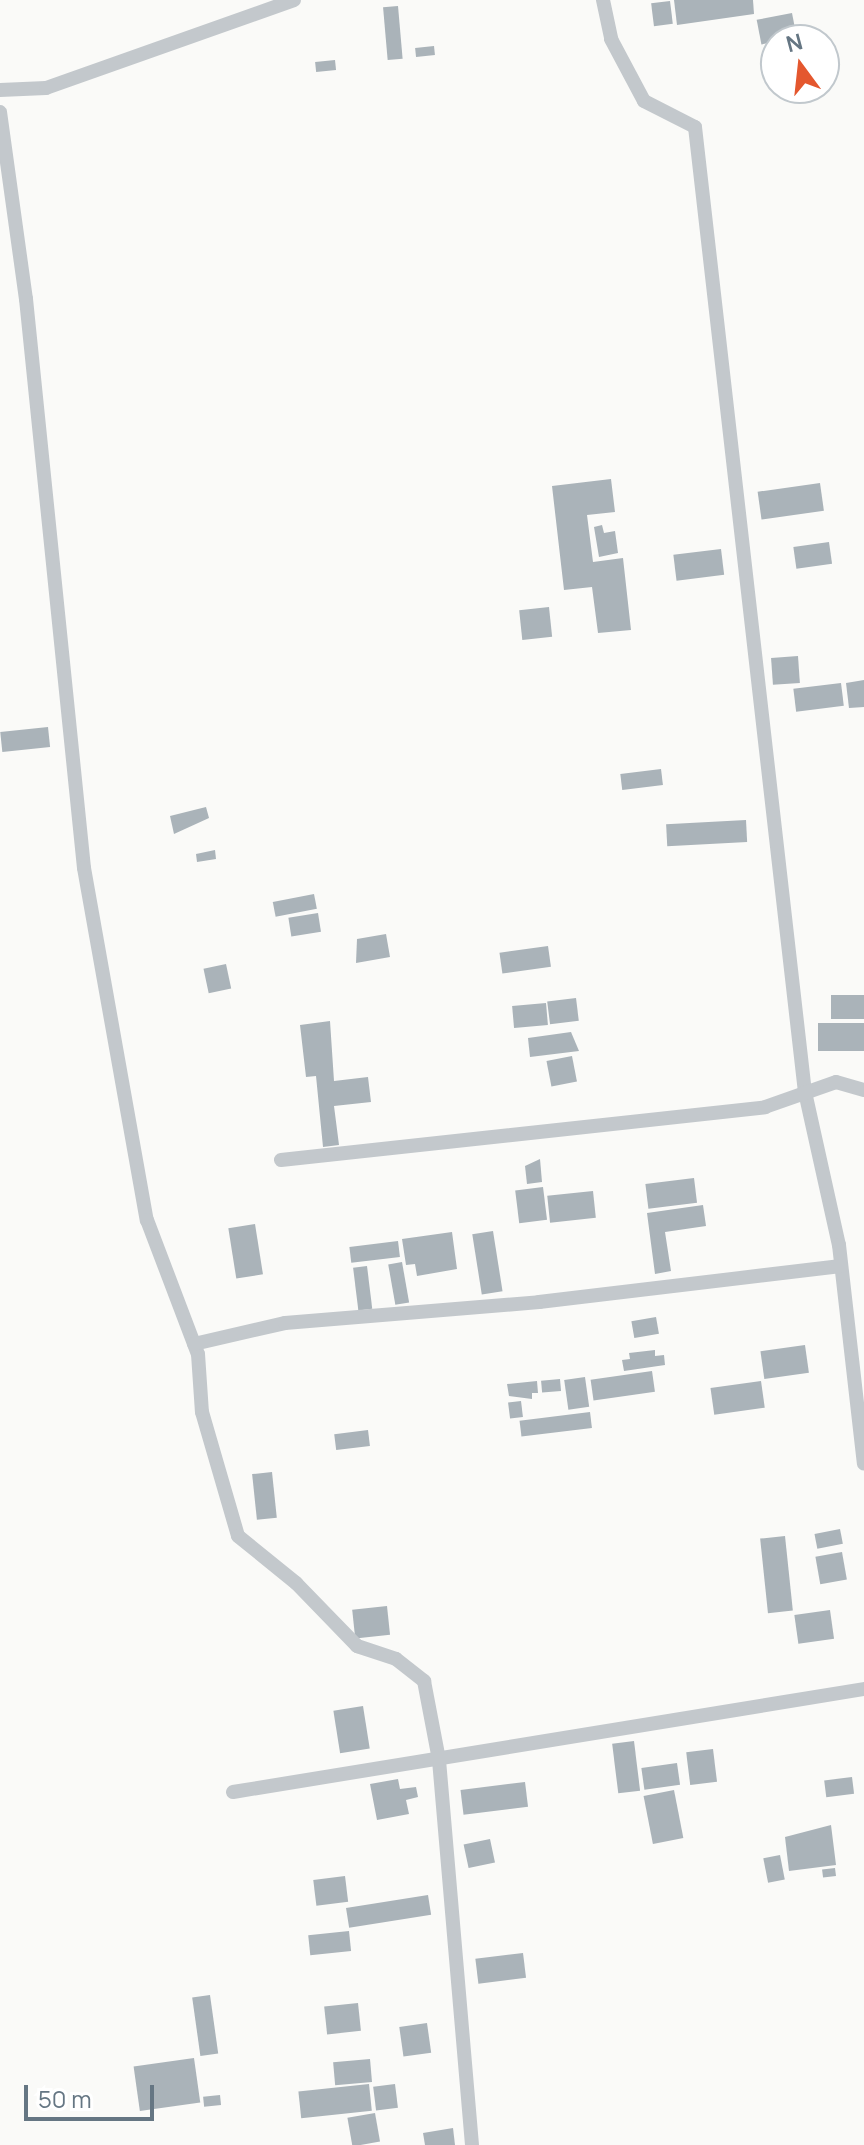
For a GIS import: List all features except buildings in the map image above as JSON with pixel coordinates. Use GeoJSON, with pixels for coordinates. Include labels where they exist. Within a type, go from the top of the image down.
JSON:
{"type":"FeatureCollection","features":[{"type":"Feature","properties":{"kind":"street"},"geometry":{"type":"LineString","coordinates":[[0,90],[46,88],[294,0]]}},
{"type":"Feature","properties":{"kind":"street"},"geometry":{"type":"LineString","coordinates":[[603,0],[611,39],[644,101],[695,127],[805,1092],[841,1266],[864,1464]]}},
{"type":"Feature","properties":{"kind":"street"},"geometry":{"type":"LineString","coordinates":[[0,112],[28,314],[84,868],[147,1220],[194,1344],[202,1412],[238,1536],[296,1583],[357,1646],[396,1659],[424,1681],[439,1760],[452,1961],[472,2145]]}},
{"type":"Feature","properties":{"kind":"street"},"geometry":{"type":"LineString","coordinates":[[281,1160],[765,1107],[836,1082],[864,1090]]}},
{"type":"Feature","properties":{"kind":"street"},"geometry":{"type":"LineString","coordinates":[[194,1344],[285,1323],[539,1302],[841,1266]]}},
{"type":"Feature","properties":{"kind":"street"},"geometry":{"type":"LineString","coordinates":[[233,1792],[864,1689]]}}]}
